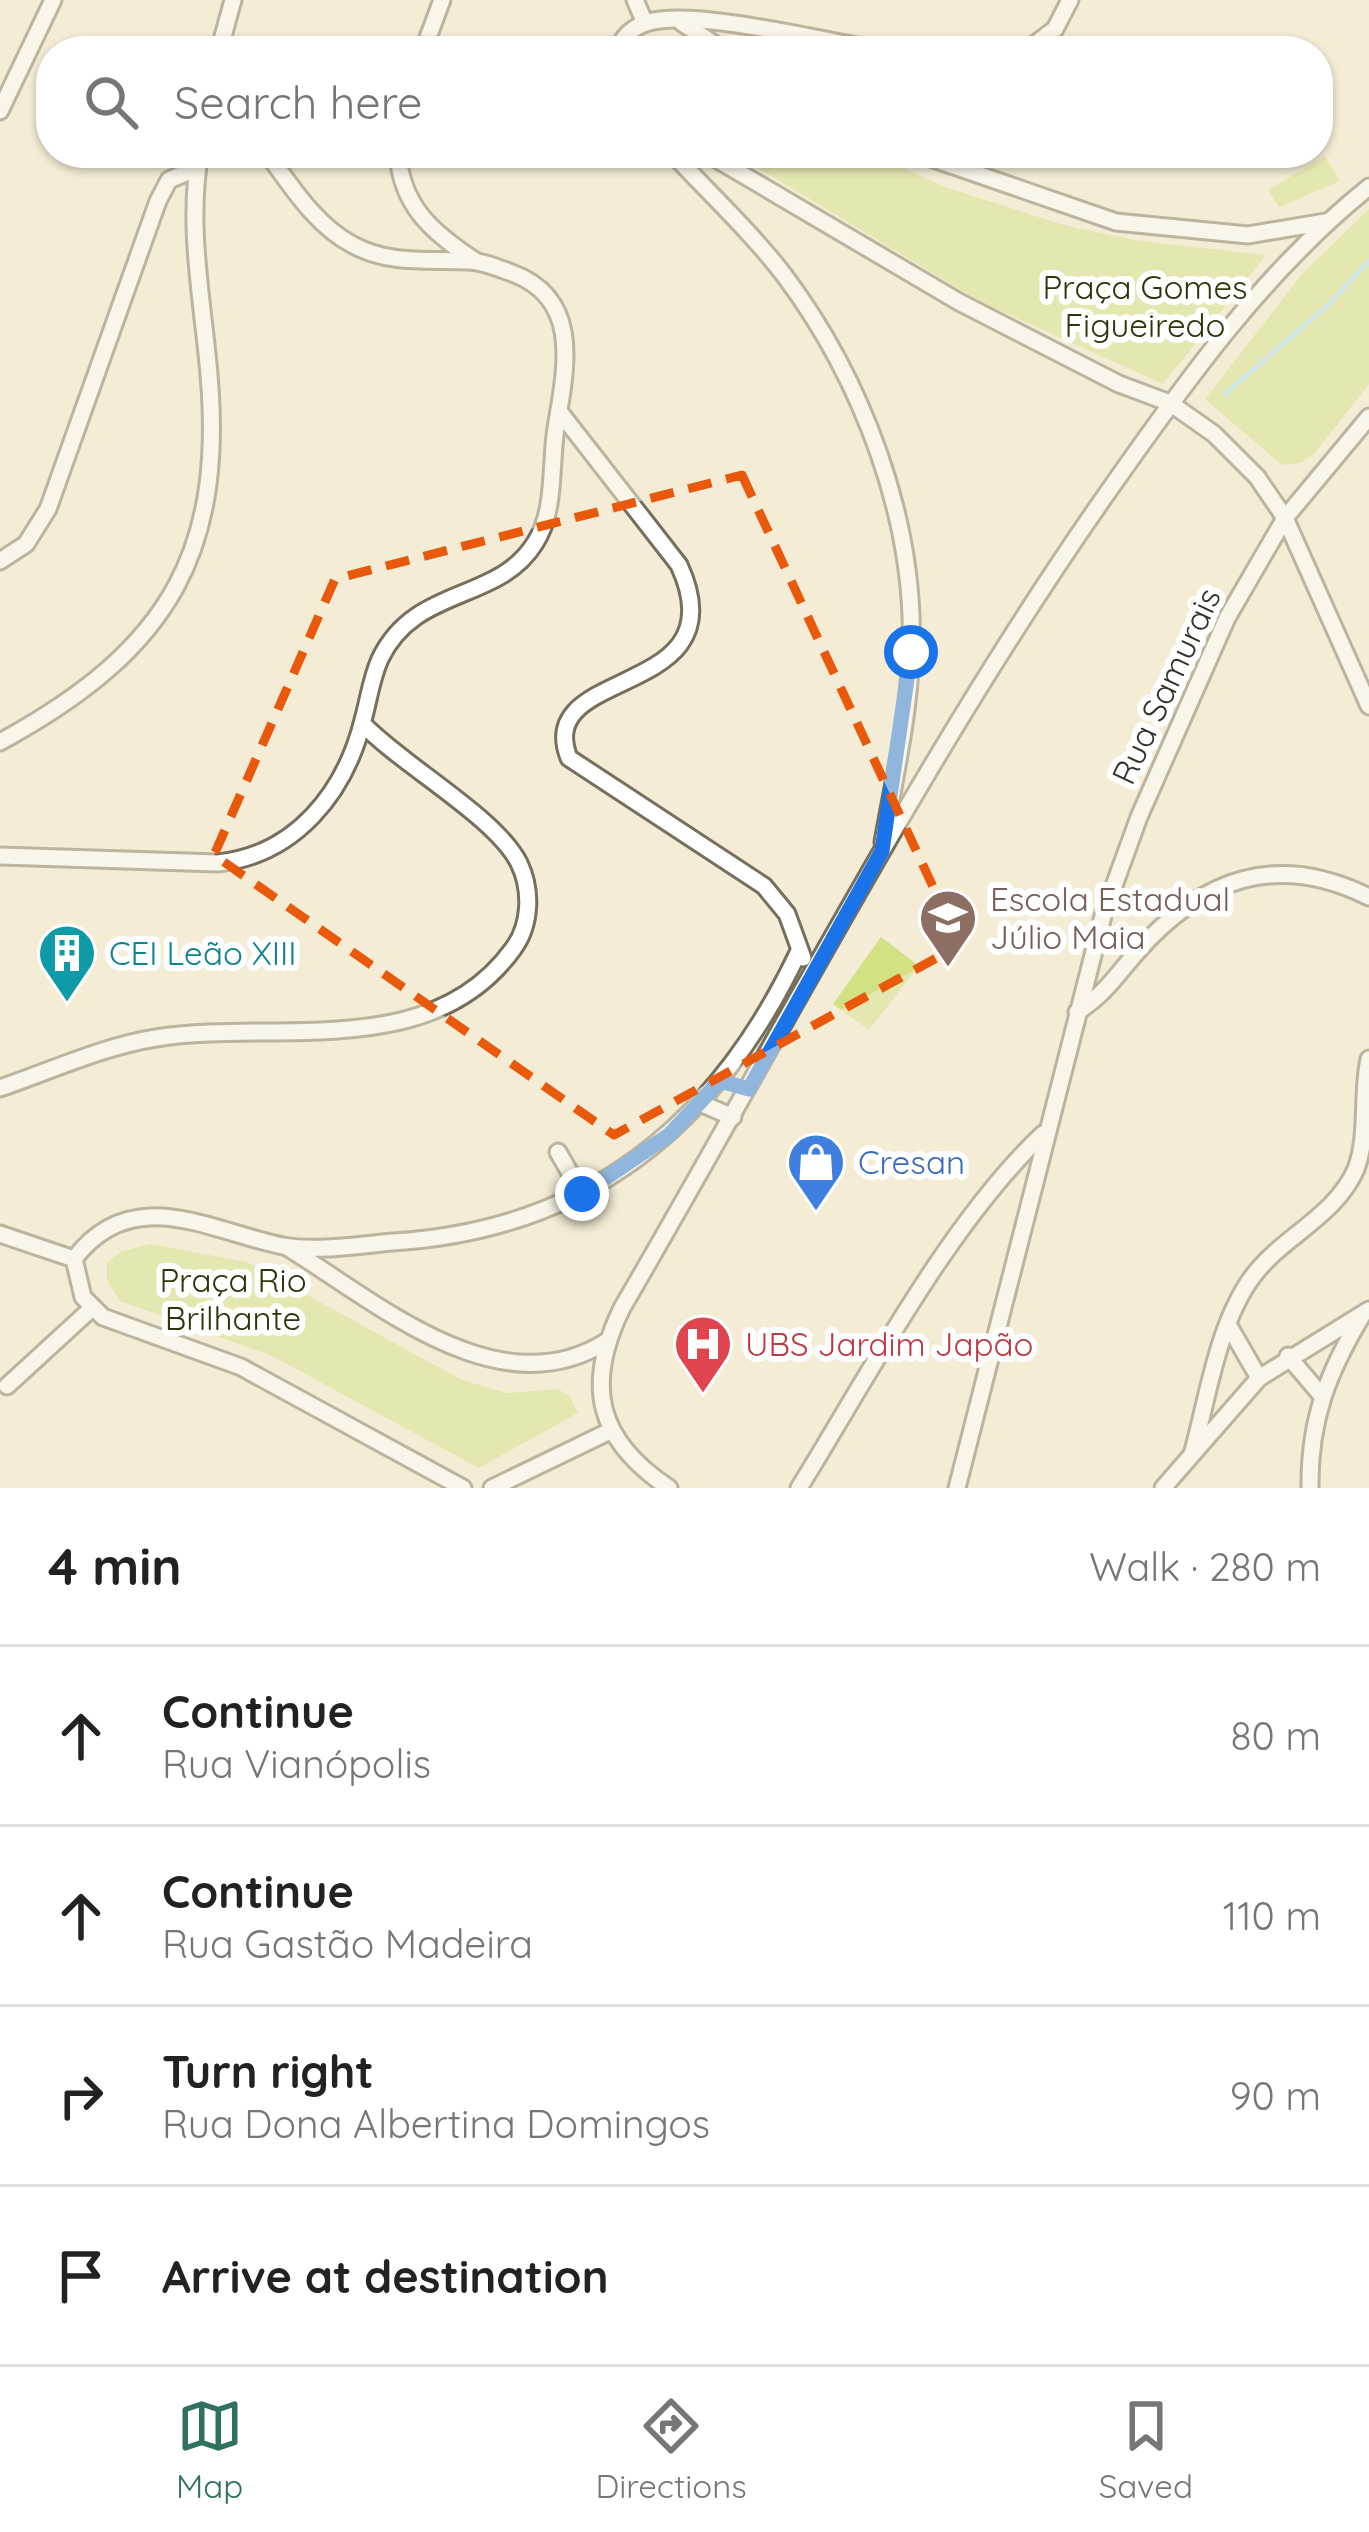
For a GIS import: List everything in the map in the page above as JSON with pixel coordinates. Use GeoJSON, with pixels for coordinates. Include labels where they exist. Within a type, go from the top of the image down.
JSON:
{"type":"FeatureCollection","features":[{"type":"Feature","properties":{"kind":"street"},"geometry":{"type":"LineString","coordinates":[[0,111],[53,0]]}},
{"type":"Feature","properties":{"kind":"street"},"geometry":{"type":"LineString","coordinates":[[223,36],[233,0]]}},
{"type":"Feature","properties":{"kind":"street"},"geometry":{"type":"LineString","coordinates":[[428,36],[442,0]]}},
{"type":"Feature","properties":{"kind":"street"},"geometry":{"type":"LineString","coordinates":[[635,0],[645,23]]}},
{"type":"Feature","properties":{"kind":"street"},"geometry":{"type":"LineString","coordinates":[[1046,36],[1055,29],[1070,0]]}},
{"type":"Feature","properties":{"kind":"street"},"geometry":{"type":"LineString","coordinates":[[676,19],[702,36]]}},
{"type":"Feature","properties":{"kind":"street"},"geometry":{"type":"LineString","coordinates":[[625,36],[645,23],[676,19],[786,36]]}},
{"type":"Feature","properties":{"kind":"street"},"geometry":{"type":"LineString","coordinates":[[0,561],[26,544],[48,509],[158,201],[169,180],[187,168]]}},
{"type":"Feature","properties":{"kind":"street"},"geometry":{"type":"LineString","coordinates":[[0,742],[58,711],[130,650],[183,581],[198,538],[208,493],[212,407],[196,242],[199,168]]}},
{"type":"Feature","properties":{"kind":"street"},"geometry":{"type":"LineString","coordinates":[[279,168],[327,229],[355,247],[419,262],[474,260]]}},
{"type":"Feature","properties":{"kind":"street"},"geometry":{"type":"LineString","coordinates":[[0,856],[88,862],[242,860],[308,824],[343,771],[363,724],[377,666],[406,621],[438,600],[518,564],[537,541],[548,510],[567,344],[561,314],[532,282],[474,260],[430,231],[404,186],[401,168]]}},
{"type":"Feature","properties":{"kind":"street"},"geometry":{"type":"LineString","coordinates":[[686,168],[782,273],[820,329],[864,412],[895,515],[911,616],[909,683],[882,851]]}},
{"type":"Feature","properties":{"kind":"street"},"geometry":{"type":"LineString","coordinates":[[731,168],[959,302],[1106,378],[1171,404],[1214,434],[1257,477],[1285,518],[1369,706]]}},
{"type":"Feature","properties":{"kind":"street"},"geometry":{"type":"LineString","coordinates":[[959,168],[1116,222],[1248,235],[1325,222]]}},
{"type":"Feature","properties":{"kind":"street"},"geometry":{"type":"LineString","coordinates":[[665,1487],[621,1449],[610,1431],[602,1389],[608,1341],[622,1307],[882,851],[1058,564],[1171,404],[1325,222],[1369,187]]}},
{"type":"Feature","properties":{"kind":"street"},"geometry":{"type":"LineString","coordinates":[[559,411],[679,565],[692,594],[691,623],[672,657],[571,713],[562,732],[569,758],[764,886],[788,914],[799,951],[814,972]]}},
{"type":"Feature","properties":{"kind":"street","name":"Rua Samurais"},"geometry":{"type":"LineString","coordinates":[[957,1488],[1103,916],[1139,817],[1227,618],[1285,518],[1369,417]]}},
{"type":"Feature","properties":{"kind":"street"},"geometry":{"type":"LineString","coordinates":[[0,1088],[151,1038],[221,1030],[331,1033],[428,1014],[474,991],[501,966],[519,942],[527,918],[528,894],[518,862],[482,822],[363,724]]}},
{"type":"Feature","properties":{"kind":"street"},"geometry":{"type":"LineString","coordinates":[[897,756],[919,791]]}},
{"type":"Feature","properties":{"kind":"street"},"geometry":{"type":"LineString","coordinates":[[1077,1012],[1103,996],[1148,940],[1233,880],[1279,871],[1317,878],[1369,897]]}},
{"type":"Feature","properties":{"kind":"street"},"geometry":{"type":"LineString","coordinates":[[285,1246],[416,1241],[474,1232],[582,1194],[628,1167],[720,1081],[760,1024],[799,951]]}},
{"type":"Feature","properties":{"kind":"street"},"geometry":{"type":"LineString","coordinates":[[1193,1451],[1229,1326],[1262,1265],[1339,1198],[1350,1182],[1366,1132],[1369,1059]]}},
{"type":"Feature","properties":{"kind":"street"},"geometry":{"type":"LineString","coordinates":[[720,1081],[749,1089]]}},
{"type":"Feature","properties":{"kind":"street"},"geometry":{"type":"LineString","coordinates":[[700,1103],[733,1117]]}},
{"type":"Feature","properties":{"kind":"street"},"geometry":{"type":"LineString","coordinates":[[799,1488],[973,1216],[1015,1160],[1046,1132]]}},
{"type":"Feature","properties":{"kind":"street"},"geometry":{"type":"LineString","coordinates":[[558,1152],[582,1194]]}},
{"type":"Feature","properties":{"kind":"street"},"geometry":{"type":"LineString","coordinates":[[463,1488],[241,1367],[117,1323],[91,1309],[78,1287],[74,1258],[95,1233],[130,1218],[192,1220],[285,1246],[456,1346],[493,1361],[516,1367],[565,1364],[608,1341]]}},
{"type":"Feature","properties":{"kind":"street"},"geometry":{"type":"LineString","coordinates":[[0,1234],[74,1258]]}},
{"type":"Feature","properties":{"kind":"street"},"geometry":{"type":"LineString","coordinates":[[7,1386],[91,1309]]}},
{"type":"Feature","properties":{"kind":"street"},"geometry":{"type":"LineString","coordinates":[[1163,1488],[1259,1378],[1367,1311]]}},
{"type":"Feature","properties":{"kind":"street"},"geometry":{"type":"LineString","coordinates":[[1310,1488],[1310,1444],[1322,1395],[1367,1311]]}},
{"type":"Feature","properties":{"kind":"street"},"geometry":{"type":"LineString","coordinates":[[1229,1326],[1259,1378]]}},
{"type":"Feature","properties":{"kind":"street"},"geometry":{"type":"LineString","coordinates":[[1288,1356],[1322,1395]]}},
{"type":"Feature","properties":{"kind":"street"},"geometry":{"type":"LineString","coordinates":[[492,1488],[610,1431]]}},
{"type":"Feature","properties":{"kind":"highlighted area"},"geometry":{"type":"Polygon","coordinates":[[[742,475],[960,945],[614,1135],[214,855],[335,579],[742,475]]]}},
{"type":"Feature","properties":{"kind":"green space","name":"Praça Gomes Figueiredo"},"geometry":{"type":"Polygon","coordinates":[[[758,168],[903,168],[948,188],[1064,225],[1140,241],[1266,255],[1163,384],[979,301],[758,168]]]}},
{"type":"Feature","properties":{"kind":"green space"},"geometry":{"type":"Polygon","coordinates":[[[1305,168],[1332,168],[1340,181],[1279,207],[1268,190],[1305,168]]]}},
{"type":"Feature","properties":{"kind":"green space"},"geometry":{"type":"Polygon","coordinates":[[[1369,209],[1369,384],[1314,454],[1300,463],[1282,465],[1205,399],[1302,274],[1369,209]]]}},
{"type":"Feature","properties":{"kind":"green space"},"geometry":{"type":"Polygon","coordinates":[[[881,937],[919,966],[869,1030],[833,1004],[881,937]]]}},
{"type":"Feature","properties":{"kind":"green space","name":"Praça Rio Brilhante"},"geometry":{"type":"Polygon","coordinates":[[[150,1244],[247,1262],[462,1380],[507,1393],[558,1389],[570,1396],[578,1413],[479,1468],[272,1356],[120,1301],[107,1280],[107,1263],[120,1252],[150,1244]]]}},
{"type":"Feature","properties":{"kind":"waterway"},"geometry":{"type":"LineString","coordinates":[[1225,394],[1327,306],[1369,261]]}},
{"type":"Feature","properties":{"kind":"place","name":"Escola Estadual Júlio Maia"},"geometry":{"type":"Point","coordinates":[948,969]}},
{"type":"Feature","properties":{"kind":"place","name":"CEI Leão XIII"},"geometry":{"type":"Point","coordinates":[67,1004]}},
{"type":"Feature","properties":{"kind":"place","name":"Cresan"},"geometry":{"type":"Point","coordinates":[816,1213]}},
{"type":"Feature","properties":{"kind":"place","name":"UBS Jardim Japão"},"geometry":{"type":"Point","coordinates":[703,1395]}},
{"type":"Feature","properties":{"kind":"route"},"geometry":{"type":"LineString","coordinates":[[582,1194],[669,1135],[720,1081],[749,1089],[882,851],[911,652]]}}]}
